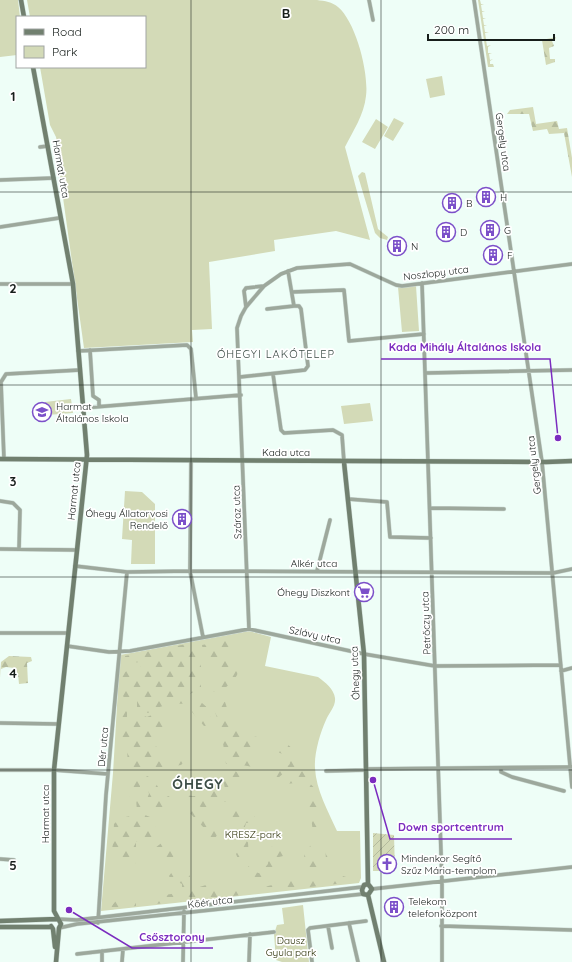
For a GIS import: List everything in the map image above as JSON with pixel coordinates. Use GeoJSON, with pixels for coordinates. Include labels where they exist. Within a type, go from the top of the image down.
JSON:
{"type":"FeatureCollection","features":[{"type":"Feature","properties":{"kind":"street"},"geometry":{"type":"LineString","coordinates":[[21,0],[24,16]]}},
{"type":"Feature","properties":{"kind":"street"},"geometry":{"type":"LineString","coordinates":[[369,0],[373,20]]}},
{"type":"Feature","properties":{"kind":"street","name":"Gergely utca"},"geometry":{"type":"LineString","coordinates":[[474,0],[542,462],[572,787]]}},
{"type":"Feature","properties":{"kind":"street","name":"Harmat utca"},"geometry":{"type":"LineString","coordinates":[[33,68],[73,284],[86,460],[54,770],[55,919]]}},
{"type":"Feature","properties":{"kind":"street"},"geometry":{"type":"LineString","coordinates":[[40,147],[48,146]]}},
{"type":"Feature","properties":{"kind":"street"},"geometry":{"type":"LineString","coordinates":[[0,180],[54,178]]}},
{"type":"Feature","properties":{"kind":"street"},"geometry":{"type":"LineString","coordinates":[[0,227],[60,218]]}},
{"type":"Feature","properties":{"kind":"street","name":"Noszlopy utca"},"geometry":{"type":"LineString","coordinates":[[241,395],[237,328],[241,316],[246,307],[264,286],[288,271],[297,268],[341,263],[358,267],[396,285],[572,264]]}},
{"type":"Feature","properties":{"kind":"street"},"geometry":{"type":"LineString","coordinates":[[288,271],[294,306]]}},
{"type":"Feature","properties":{"kind":"street","name":"Petrőczy utca"},"geometry":{"type":"LineString","coordinates":[[422,283],[439,768],[439,823],[442,882],[442,962]]}},
{"type":"Feature","properties":{"kind":"street"},"geometry":{"type":"LineString","coordinates":[[0,284],[73,284]]}},
{"type":"Feature","properties":{"kind":"street","name":"Noszlopy utca"},"geometry":{"type":"LineString","coordinates":[[246,307],[244,291],[246,288],[264,286]]}},
{"type":"Feature","properties":{"kind":"street"},"geometry":{"type":"LineString","coordinates":[[292,292],[344,290],[349,341],[424,334]]}},
{"type":"Feature","properties":{"kind":"street"},"geometry":{"type":"LineString","coordinates":[[240,377],[305,370],[308,366],[301,309],[299,306],[267,310]]}},
{"type":"Feature","properties":{"kind":"street"},"geometry":{"type":"LineString","coordinates":[[78,351],[187,346],[191,349],[196,398]]}},
{"type":"Feature","properties":{"kind":"street"},"geometry":{"type":"LineString","coordinates":[[90,350],[93,396],[99,400],[99,406]]}},
{"type":"Feature","properties":{"kind":"street"},"geometry":{"type":"LineString","coordinates":[[2,459],[0,382],[6,374],[80,370]]}},
{"type":"Feature","properties":{"kind":"street"},"geometry":{"type":"LineString","coordinates":[[426,373],[572,370]]}},
{"type":"Feature","properties":{"kind":"street"},"geometry":{"type":"LineString","coordinates":[[273,374],[280,430],[284,433],[333,430],[338,432],[342,435],[344,462]]}},
{"type":"Feature","properties":{"kind":"street"},"geometry":{"type":"LineString","coordinates":[[83,408],[241,395]]}},
{"type":"Feature","properties":{"kind":"street","name":"Száraz utca"},"geometry":{"type":"LineString","coordinates":[[241,395],[249,629]]}},
{"type":"Feature","properties":{"kind":"street","name":"Kada utca"},"geometry":{"type":"LineString","coordinates":[[2,459],[344,462],[572,461]]}},
{"type":"Feature","properties":{"kind":"street"},"geometry":{"type":"LineString","coordinates":[[191,461],[190,571],[203,637]]}},
{"type":"Feature","properties":{"kind":"street","name":"Óhegy utca"},"geometry":{"type":"LineString","coordinates":[[344,462],[364,654],[368,884]]}},
{"type":"Feature","properties":{"kind":"street"},"geometry":{"type":"LineString","coordinates":[[348,499],[387,502],[390,537],[431,538]]}},
{"type":"Feature","properties":{"kind":"street"},"geometry":{"type":"LineString","coordinates":[[0,501],[13,503],[20,510],[19,549]]}},
{"type":"Feature","properties":{"kind":"street"},"geometry":{"type":"LineString","coordinates":[[430,508],[504,509]]}},
{"type":"Feature","properties":{"kind":"street"},"geometry":{"type":"LineString","coordinates":[[317,571],[330,520]]}},
{"type":"Feature","properties":{"kind":"street"},"geometry":{"type":"LineString","coordinates":[[0,549],[77,550]]}},
{"type":"Feature","properties":{"kind":"street","name":"Alkér utca"},"geometry":{"type":"LineString","coordinates":[[75,566],[126,572],[317,571],[553,573],[572,569]]}},
{"type":"Feature","properties":{"kind":"street","name":"Dér utca"},"geometry":{"type":"LineString","coordinates":[[98,922],[108,774],[126,572]]}},
{"type":"Feature","properties":{"kind":"street","name":"Szlávy utca"},"geometry":{"type":"LineString","coordinates":[[67,646],[118,652],[249,629],[364,654],[435,666],[561,665]]}},
{"type":"Feature","properties":{"kind":"street"},"geometry":{"type":"LineString","coordinates":[[0,633],[68,633]]}},
{"type":"Feature","properties":{"kind":"street"},"geometry":{"type":"LineString","coordinates":[[562,671],[572,668]]}},
{"type":"Feature","properties":{"kind":"street"},"geometry":{"type":"LineString","coordinates":[[0,723],[58,724]]}},
{"type":"Feature","properties":{"kind":"street"},"geometry":{"type":"LineString","coordinates":[[326,771],[571,767]]}},
{"type":"Feature","properties":{"kind":"street"},"geometry":{"type":"LineString","coordinates":[[500,769],[501,772],[512,777],[564,791]]}},
{"type":"Feature","properties":{"kind":"street"},"geometry":{"type":"LineString","coordinates":[[0,770],[54,770],[108,774]]}},
{"type":"Feature","properties":{"kind":"street"},"geometry":{"type":"LineString","coordinates":[[0,859],[14,860]]}},
{"type":"Feature","properties":{"kind":"street"},"geometry":{"type":"LineString","coordinates":[[366,894],[372,889],[572,866]]}},
{"type":"Feature","properties":{"kind":"street"},"geometry":{"type":"LineString","coordinates":[[372,889],[368,884],[362,887],[366,894],[384,962]]}},
{"type":"Feature","properties":{"kind":"street","name":"Kőér utca"},"geometry":{"type":"LineString","coordinates":[[55,919],[77,920],[362,887]]}},
{"type":"Feature","properties":{"kind":"street","name":"Kőér utca"},"geometry":{"type":"LineString","coordinates":[[59,928],[98,922],[356,893],[366,894]]}},
{"type":"Feature","properties":{"kind":"street"},"geometry":{"type":"LineString","coordinates":[[183,962],[184,908]]}},
{"type":"Feature","properties":{"kind":"street"},"geometry":{"type":"LineString","coordinates":[[0,921],[55,919]]}},
{"type":"Feature","properties":{"kind":"street","name":"Harmat utca"},"geometry":{"type":"LineString","coordinates":[[55,919],[50,923],[56,959]]}},
{"type":"Feature","properties":{"kind":"street","name":"Harmat utca"},"geometry":{"type":"LineString","coordinates":[[55,919],[61,922],[56,959]]}},
{"type":"Feature","properties":{"kind":"street"},"geometry":{"type":"LineString","coordinates":[[312,962],[308,930],[310,928],[366,921]]}},
{"type":"Feature","properties":{"kind":"street"},"geometry":{"type":"LineString","coordinates":[[349,923],[358,962]]}},
{"type":"Feature","properties":{"kind":"street"},"geometry":{"type":"LineString","coordinates":[[328,926],[332,948]]}},
{"type":"Feature","properties":{"kind":"street"},"geometry":{"type":"LineString","coordinates":[[441,926],[572,930]]}},
{"type":"Feature","properties":{"kind":"street"},"geometry":{"type":"LineString","coordinates":[[0,927],[59,928]]}},
{"type":"Feature","properties":{"kind":"street"},"geometry":{"type":"LineString","coordinates":[[76,954],[274,932]]}},
{"type":"Feature","properties":{"kind":"street"},"geometry":{"type":"LineString","coordinates":[[250,934],[250,962]]}},
{"type":"Feature","properties":{"kind":"street"},"geometry":{"type":"LineString","coordinates":[[122,962],[123,949]]}},
{"type":"Feature","properties":{"kind":"street"},"geometry":{"type":"LineString","coordinates":[[102,951],[102,962]]}},
{"type":"Feature","properties":{"kind":"green space"},"geometry":{"type":"Polygon","coordinates":[[[0,0],[18,0],[20,16],[16,16],[16,55],[0,57],[0,0]]]}},
{"type":"Feature","properties":{"kind":"green space"},"geometry":{"type":"Polygon","coordinates":[[[27,0],[317,0],[336,5],[344,14],[356,36],[365,74],[365,103],[358,123],[345,147],[370,240],[336,231],[274,240],[275,251],[209,262],[212,329],[192,330],[193,342],[84,348],[60,176],[62,168],[56,137],[50,125],[40,68],[146,68],[146,16],[30,16],[27,0]]]}},
{"type":"Feature","properties":{"kind":"green space"},"geometry":{"type":"Polygon","coordinates":[[[478,0],[480,0],[481,4],[484,5],[481,5],[482,11],[485,12],[482,12],[483,18],[486,19],[483,19],[484,25],[487,25],[484,26],[485,32],[489,32],[485,33],[486,39],[489,39],[486,40],[487,46],[491,45],[488,47],[488,53],[492,53],[489,54],[490,60],[493,59],[490,61],[490,64],[493,64],[494,67],[488,67],[478,0]]]}},
{"type":"Feature","properties":{"kind":"green space"},"geometry":{"type":"Polygon","coordinates":[[[556,37],[555,40],[552,41],[554,46],[549,48],[550,59],[555,59],[555,62],[546,65],[542,40],[556,37]]]}},
{"type":"Feature","properties":{"kind":"green space"},"geometry":{"type":"Polygon","coordinates":[[[442,76],[445,95],[430,98],[426,79],[442,76]]]}},
{"type":"Feature","properties":{"kind":"green space"},"geometry":{"type":"Polygon","coordinates":[[[533,107],[536,124],[557,121],[559,129],[567,128],[572,158],[572,177],[564,133],[549,134],[547,129],[533,131],[529,114],[507,114],[510,110],[533,107]]]}},
{"type":"Feature","properties":{"kind":"green space"},"geometry":{"type":"Polygon","coordinates":[[[394,118],[404,123],[393,141],[384,136],[394,118]]]}},
{"type":"Feature","properties":{"kind":"green space"},"geometry":{"type":"Polygon","coordinates":[[[376,119],[388,127],[375,149],[362,142],[376,119]]]}},
{"type":"Feature","properties":{"kind":"green space"},"geometry":{"type":"Polygon","coordinates":[[[362,172],[365,173],[378,229],[388,237],[387,240],[380,238],[375,233],[358,176],[362,172]]]}},
{"type":"Feature","properties":{"kind":"green space"},"geometry":{"type":"Polygon","coordinates":[[[416,286],[419,331],[402,332],[398,287],[416,286]]]}},
{"type":"Feature","properties":{"kind":"green space"},"geometry":{"type":"Polygon","coordinates":[[[71,399],[73,413],[47,415],[45,402],[71,399]]]}},
{"type":"Feature","properties":{"kind":"green space"},"geometry":{"type":"Polygon","coordinates":[[[370,403],[373,421],[344,424],[341,406],[370,403]]]}},
{"type":"Feature","properties":{"kind":"green space"},"geometry":{"type":"Polygon","coordinates":[[[125,491],[142,492],[155,504],[155,564],[131,564],[132,540],[122,539],[125,491]]]}},
{"type":"Feature","properties":{"kind":"green space","name":"KRESZ-park"},"geometry":{"type":"Polygon","coordinates":[[[249,631],[271,637],[265,666],[318,677],[329,686],[333,692],[335,701],[324,725],[315,756],[316,776],[323,800],[337,831],[360,831],[361,878],[359,883],[101,911],[113,773],[120,655],[249,631]]]}},
{"type":"Feature","properties":{"kind":"green space"},"geometry":{"type":"Polygon","coordinates":[[[239,638],[243,645],[241,650],[232,647],[226,654],[227,660],[239,666],[237,675],[226,687],[215,692],[211,691],[211,688],[219,679],[218,671],[214,663],[204,657],[202,645],[239,638]]]}},
{"type":"Feature","properties":{"kind":"green space"},"geometry":{"type":"Polygon","coordinates":[[[197,642],[201,667],[201,688],[188,695],[187,704],[167,705],[148,713],[137,709],[137,701],[132,697],[124,697],[120,694],[121,675],[130,668],[140,668],[142,662],[126,663],[125,656],[197,642]]]}},
{"type":"Feature","properties":{"kind":"green space"},"geometry":{"type":"Polygon","coordinates":[[[9,656],[31,657],[32,661],[27,663],[28,683],[19,684],[18,674],[14,668],[6,667],[1,669],[0,678],[1,662],[9,656]]]}},
{"type":"Feature","properties":{"kind":"green space"},"geometry":{"type":"Polygon","coordinates":[[[195,697],[209,709],[212,725],[204,726],[192,712],[193,700],[195,697]]]}},
{"type":"Feature","properties":{"kind":"green space"},"geometry":{"type":"Polygon","coordinates":[[[212,700],[225,702],[232,721],[236,727],[245,733],[281,741],[289,745],[296,754],[302,767],[285,772],[278,778],[253,767],[226,764],[223,743],[226,739],[212,700]],[[269,740],[261,743],[260,749],[256,750],[251,762],[277,772],[290,764],[285,755],[275,751],[276,743],[269,740]]]}},
{"type":"Feature","properties":{"kind":"green space"},"geometry":{"type":"Polygon","coordinates":[[[121,704],[127,707],[127,721],[135,719],[136,713],[147,717],[156,713],[159,715],[164,730],[153,732],[157,750],[154,759],[161,762],[171,762],[182,758],[183,763],[181,765],[154,769],[128,768],[127,748],[119,747],[121,704]]]}},
{"type":"Feature","properties":{"kind":"green space"},"geometry":{"type":"Polygon","coordinates":[[[218,770],[233,770],[246,776],[234,787],[229,802],[222,802],[208,808],[210,812],[209,814],[201,807],[185,800],[187,795],[200,795],[216,785],[222,792],[225,789],[223,778],[218,770]]]}},
{"type":"Feature","properties":{"kind":"green space"},"geometry":{"type":"Polygon","coordinates":[[[305,771],[308,773],[306,778],[295,783],[286,784],[281,780],[294,772],[305,771]]]}},
{"type":"Feature","properties":{"kind":"green space"},"geometry":{"type":"Polygon","coordinates":[[[147,776],[153,780],[166,797],[169,796],[171,801],[161,811],[151,809],[146,801],[149,794],[143,781],[147,776]]]}},
{"type":"Feature","properties":{"kind":"green space"},"geometry":{"type":"Polygon","coordinates":[[[131,777],[140,779],[140,798],[145,815],[155,819],[155,826],[158,835],[151,844],[145,837],[136,842],[136,863],[130,865],[121,863],[112,854],[114,824],[120,818],[131,816],[137,812],[136,798],[129,796],[131,777]]]}},
{"type":"Feature","properties":{"kind":"green space"},"geometry":{"type":"Polygon","coordinates":[[[308,782],[315,789],[319,797],[318,816],[323,821],[321,832],[317,834],[313,832],[310,810],[302,811],[301,806],[308,803],[310,795],[305,783],[308,782]]]}},
{"type":"Feature","properties":{"kind":"green space"},"geometry":{"type":"Polygon","coordinates":[[[240,801],[243,815],[248,812],[255,816],[255,822],[246,823],[243,834],[244,839],[248,842],[249,861],[238,859],[236,854],[239,850],[230,820],[231,802],[240,801]]]}},
{"type":"Feature","properties":{"kind":"green space"},"geometry":{"type":"Polygon","coordinates":[[[190,806],[203,814],[215,825],[218,834],[212,842],[206,842],[206,830],[188,811],[187,809],[190,806]]]}},
{"type":"Feature","properties":{"kind":"green space"},"geometry":{"type":"Polygon","coordinates":[[[373,833],[394,835],[395,871],[373,871],[373,833]]]}},
{"type":"Feature","properties":{"kind":"green space"},"geometry":{"type":"Polygon","coordinates":[[[277,836],[284,838],[287,850],[283,856],[275,858],[273,863],[277,866],[274,869],[264,870],[268,864],[266,854],[270,853],[271,847],[276,846],[275,838],[277,836]]]}},
{"type":"Feature","properties":{"kind":"green space"},"geometry":{"type":"Polygon","coordinates":[[[308,837],[311,849],[318,848],[319,856],[314,856],[314,861],[326,860],[325,845],[320,845],[323,838],[330,845],[330,861],[326,870],[313,871],[305,866],[303,839],[308,837]]]}},
{"type":"Feature","properties":{"kind":"green space"},"geometry":{"type":"Polygon","coordinates":[[[164,841],[173,849],[174,859],[162,857],[156,851],[155,848],[164,841]]]}},
{"type":"Feature","properties":{"kind":"green space"},"geometry":{"type":"Polygon","coordinates":[[[248,866],[258,873],[268,873],[269,881],[255,883],[252,881],[248,866]]]}},
{"type":"Feature","properties":{"kind":"green space"},"geometry":{"type":"Polygon","coordinates":[[[175,868],[187,872],[190,876],[188,887],[193,889],[206,885],[214,889],[226,887],[245,890],[252,894],[156,904],[156,901],[162,899],[165,895],[177,893],[182,889],[182,884],[169,876],[175,868]]]}},
{"type":"Feature","properties":{"kind":"green space"},"geometry":{"type":"Polygon","coordinates":[[[333,873],[356,880],[356,882],[326,885],[325,879],[332,877],[333,873]]]}},
{"type":"Feature","properties":{"kind":"green space"},"geometry":{"type":"Polygon","coordinates":[[[310,876],[311,880],[318,881],[319,886],[262,892],[262,889],[268,886],[310,876]]]}},
{"type":"Feature","properties":{"kind":"green space"},"geometry":{"type":"Polygon","coordinates":[[[120,897],[124,897],[129,903],[136,903],[136,906],[107,910],[120,897]]]}},
{"type":"Feature","properties":{"kind":"green space","name":"Dausz Gyula park"},"geometry":{"type":"Polygon","coordinates":[[[303,905],[309,962],[282,962],[276,960],[274,934],[277,925],[284,924],[282,908],[303,905]]]}},
{"type":"Feature","properties":{"kind":"place","name":"H"},"geometry":{"type":"Point","coordinates":[486,197]}},
{"type":"Feature","properties":{"kind":"place","name":"B"},"geometry":{"type":"Point","coordinates":[452,203]}},
{"type":"Feature","properties":{"kind":"place","name":"G"},"geometry":{"type":"Point","coordinates":[490,230]}},
{"type":"Feature","properties":{"kind":"place","name":"D"},"geometry":{"type":"Point","coordinates":[446,232]}},
{"type":"Feature","properties":{"kind":"place","name":"N"},"geometry":{"type":"Point","coordinates":[397,246]}},
{"type":"Feature","properties":{"kind":"place","name":"F"},"geometry":{"type":"Point","coordinates":[493,255]}},
{"type":"Feature","properties":{"kind":"place","name":"Harmat Általános Iskola"},"geometry":{"type":"Point","coordinates":[42,412]}},
{"type":"Feature","properties":{"kind":"place","name":"Kada Mihály Általános Iskola"},"geometry":{"type":"Point","coordinates":[558,438]}},
{"type":"Feature","properties":{"kind":"place","name":"Óhegy Állatorvosi Rendelő"},"geometry":{"type":"Point","coordinates":[182,519]}},
{"type":"Feature","properties":{"kind":"place","name":"Óhegy Diszkont"},"geometry":{"type":"Point","coordinates":[364,592]}},
{"type":"Feature","properties":{"kind":"place","name":"Down sportcentrum"},"geometry":{"type":"Point","coordinates":[373,780]}},
{"type":"Feature","properties":{"kind":"place","name":"Mindenkor Segítő Szűz Mária-templom"},"geometry":{"type":"Point","coordinates":[387,864]}},
{"type":"Feature","properties":{"kind":"place","name":"Telekom telefonközpont"},"geometry":{"type":"Point","coordinates":[394,907]}},
{"type":"Feature","properties":{"kind":"place","name":"Csősztorony"},"geometry":{"type":"Point","coordinates":[69,910]}},
{"type":"Feature","properties":{"kind":"district","name":"ÓHEGYI LAKÓTELEP"},"geometry":{"type":"Point","coordinates":[276,354]}},
{"type":"Feature","properties":{"kind":"district","name":"ÓHEGY"},"geometry":{"type":"Point","coordinates":[198,784]}}]}
